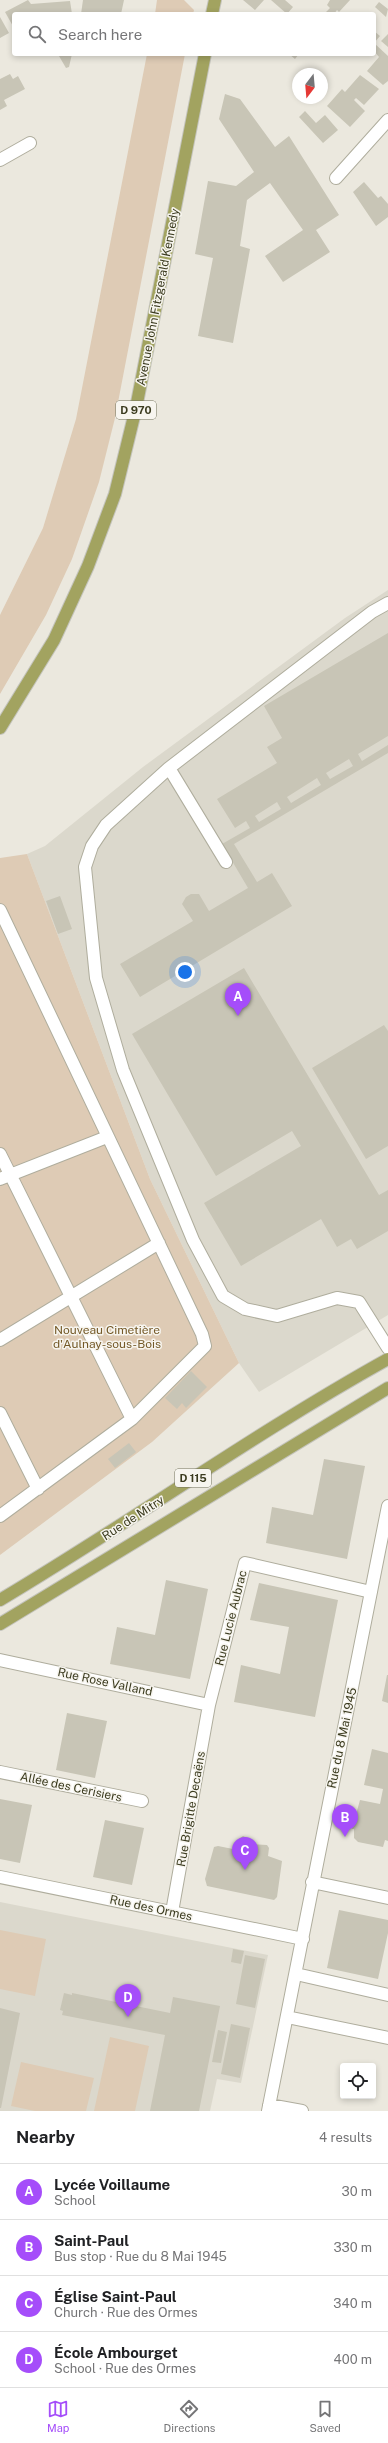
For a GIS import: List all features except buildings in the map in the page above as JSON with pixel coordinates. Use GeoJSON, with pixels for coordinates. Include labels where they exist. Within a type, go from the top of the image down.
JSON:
{"type":"FeatureCollection","features":[{"type":"Feature","properties":{"kind":"main road"},"geometry":{"type":"LineString","coordinates":[[212,12],[215,0]]}},
{"type":"Feature","properties":{"kind":"main road","name":"Avenue John Fitzgerald Kennedy"},"geometry":{"type":"LineString","coordinates":[[0,728],[54,640],[88,566],[115,494],[136,408],[204,56]]}},
{"type":"Feature","properties":{"kind":"main road","name":"Rue de Mitry"},"geometry":{"type":"LineString","coordinates":[[0,1600],[93,1544],[339,1386],[388,1358]]}},
{"type":"Feature","properties":{"kind":"main road","name":"Rue de Mitry"},"geometry":{"type":"LineString","coordinates":[[0,1624],[388,1388]]}},
{"type":"Feature","properties":{"kind":"street"},"geometry":{"type":"LineString","coordinates":[[336,178],[388,120]]}},
{"type":"Feature","properties":{"kind":"street"},"geometry":{"type":"LineString","coordinates":[[0,160],[30,143]]}},
{"type":"Feature","properties":{"kind":"street"},"geometry":{"type":"LineString","coordinates":[[388,603],[372,612],[169,768],[106,825],[92,846],[85,867],[96,978],[123,1070],[193,1240],[223,1296],[245,1309],[276,1316],[337,1298],[359,1302],[388,1348]]}},
{"type":"Feature","properties":{"kind":"street"},"geometry":{"type":"LineString","coordinates":[[169,768],[226,862]]}},
{"type":"Feature","properties":{"kind":"street"},"geometry":{"type":"LineString","coordinates":[[0,910],[107,1137],[159,1243],[205,1346],[132,1419],[0,1516]]}},
{"type":"Feature","properties":{"kind":"street"},"geometry":{"type":"LineString","coordinates":[[5,1177],[107,1137]]}},
{"type":"Feature","properties":{"kind":"street"},"geometry":{"type":"LineString","coordinates":[[0,1154],[5,1177],[70,1297],[132,1419]]}},
{"type":"Feature","properties":{"kind":"street"},"geometry":{"type":"LineString","coordinates":[[0,1340],[159,1243]]}},
{"type":"Feature","properties":{"kind":"street"},"geometry":{"type":"LineString","coordinates":[[0,1413],[38,1489]]}},
{"type":"Feature","properties":{"kind":"street","name":"Rue du 8 Mai 1945"},"geometry":{"type":"LineString","coordinates":[[268,2108],[303,1940],[312,1882],[372,1592],[388,1506]]}},
{"type":"Feature","properties":{"kind":"street","name":"Rue Lucie Aubrac"},"geometry":{"type":"LineString","coordinates":[[209,1705],[244,1564],[372,1592]]}},
{"type":"Feature","properties":{"kind":"street","name":"Rue Rose Valland"},"geometry":{"type":"LineString","coordinates":[[0,1660],[209,1705]]}},
{"type":"Feature","properties":{"kind":"street","name":"Rue Brigitte Decaëns"},"geometry":{"type":"LineString","coordinates":[[172,1912],[209,1705]]}},
{"type":"Feature","properties":{"kind":"street","name":"Allée des Cerisiers"},"geometry":{"type":"LineString","coordinates":[[0,1772],[142,1802]]}},
{"type":"Feature","properties":{"kind":"street","name":"Rue des Ormes"},"geometry":{"type":"LineString","coordinates":[[0,1877],[303,1940]]}},
{"type":"Feature","properties":{"kind":"street"},"geometry":{"type":"LineString","coordinates":[[312,1882],[388,1898]]}},
{"type":"Feature","properties":{"kind":"street"},"geometry":{"type":"LineString","coordinates":[[296,1974],[388,1994]]}},
{"type":"Feature","properties":{"kind":"street"},"geometry":{"type":"LineString","coordinates":[[287,2017],[388,2038]]}},
{"type":"Feature","properties":{"kind":"street"},"geometry":{"type":"LineString","coordinates":[[268,2108],[302,2111]]}},
{"type":"Feature","properties":{"kind":"shaded area"},"geometry":{"type":"Polygon","coordinates":[[[388,590],[388,1315],[259,1392],[239,1363],[150,1179],[27,854],[45,846],[143,767],[345,618],[388,590]]]}},
{"type":"Feature","properties":{"kind":"shaded area"},"geometry":{"type":"Polygon","coordinates":[[[0,1902],[268,1955],[241,2083],[217,2079],[210,2111],[0,2111],[0,1902]]]}},
{"type":"Feature","properties":{"kind":"green space"},"geometry":{"type":"Polygon","coordinates":[[[157,0],[184,0],[194,10],[194,12],[155,12],[157,0]]]}},
{"type":"Feature","properties":{"kind":"green space"},"geometry":{"type":"Polygon","coordinates":[[[147,56],[185,56],[115,418],[99,482],[72,559],[46,615],[0,694],[0,615],[43,528],[76,419],[147,56]]]}},
{"type":"Feature","properties":{"kind":"green space","name":"Nouveau Cimetière d'Aulnay-sous-Bois"},"geometry":{"type":"Polygon","coordinates":[[[27,854],[150,1179],[239,1363],[152,1442],[0,1555],[0,858],[27,854]]]}},
{"type":"Feature","properties":{"kind":"green space"},"geometry":{"type":"Polygon","coordinates":[[[0,1930],[46,1939],[35,1996],[0,1989],[0,1930]]]}},
{"type":"Feature","properties":{"kind":"green space"},"geometry":{"type":"Polygon","coordinates":[[[110,2037],[149,2046],[135,2111],[94,2111],[110,2037]]]}},
{"type":"Feature","properties":{"kind":"green space"},"geometry":{"type":"Polygon","coordinates":[[[21,2062],[94,2078],[86,2111],[35,2111],[11,2106],[21,2062]]]}},
{"type":"Feature","properties":{"kind":"place","name":"Lycée Voillaume"},"geometry":{"type":"Point","coordinates":[238,1016]}},
{"type":"Feature","properties":{"kind":"place","name":"Saint-Paul"},"geometry":{"type":"Point","coordinates":[345,1837]}},
{"type":"Feature","properties":{"kind":"place","name":"Église Saint-Paul"},"geometry":{"type":"Point","coordinates":[245,1870]}},
{"type":"Feature","properties":{"kind":"place","name":"École Ambourget"},"geometry":{"type":"Point","coordinates":[128,2017]}}]}
